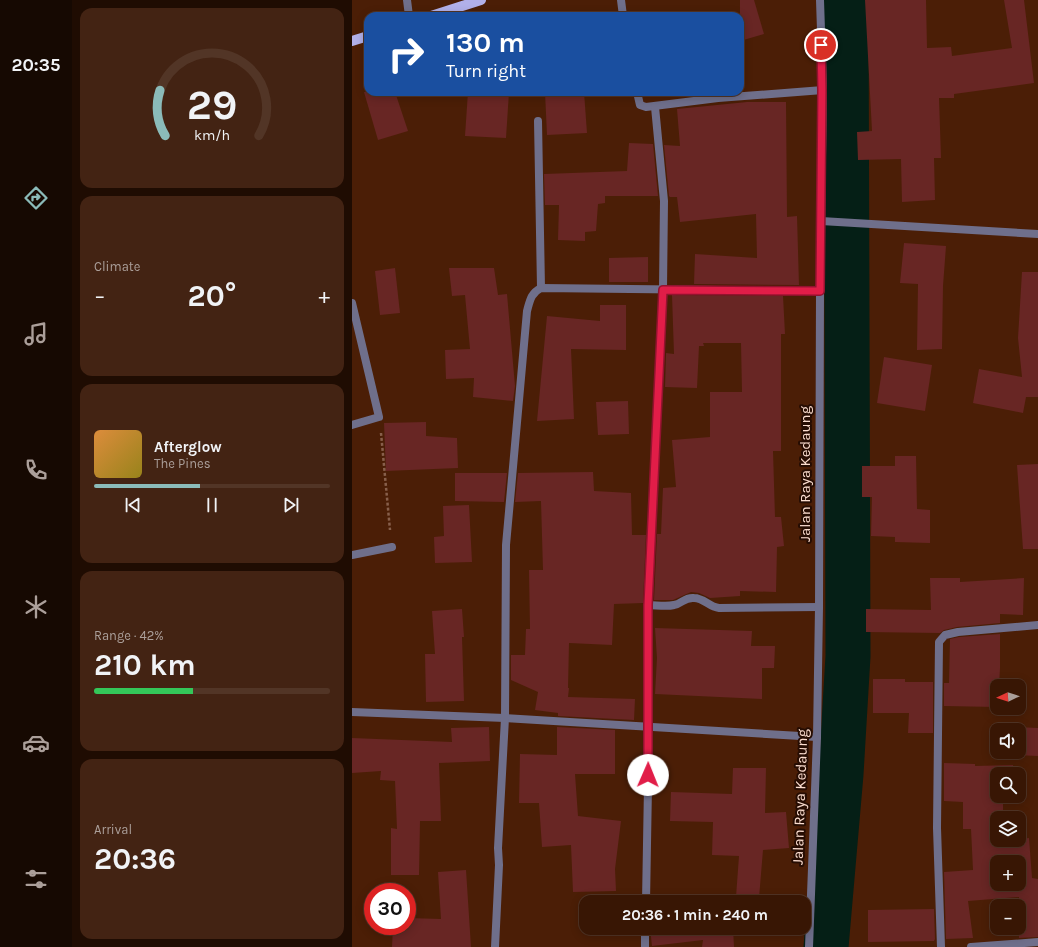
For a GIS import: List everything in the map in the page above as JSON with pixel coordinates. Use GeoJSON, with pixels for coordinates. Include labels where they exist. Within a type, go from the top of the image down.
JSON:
{"type":"FeatureCollection","features":[{"type":"Feature","properties":{"kind":"main road"},"geometry":{"type":"LineString","coordinates":[[444,12],[482,0]]}},
{"type":"Feature","properties":{"kind":"main road"},"geometry":{"type":"LineString","coordinates":[[352,41],[364,37]]}},
{"type":"Feature","properties":{"kind":"street"},"geometry":{"type":"LineString","coordinates":[[407,0],[408,12]]}},
{"type":"Feature","properties":{"kind":"street"},"geometry":{"type":"LineString","coordinates":[[621,0],[623,12]]}},
{"type":"Feature","properties":{"kind":"street","name":"Jalan Raya Kedaung"},"geometry":{"type":"LineString","coordinates":[[809,947],[817,737],[819,607],[822,90],[820,0]]}},
{"type":"Feature","properties":{"kind":"street"},"geometry":{"type":"LineString","coordinates":[[638,96],[640,105],[655,107],[718,98],[822,90]]}},
{"type":"Feature","properties":{"kind":"street"},"geometry":{"type":"LineString","coordinates":[[646,895],[649,728],[648,605],[663,290],[664,201],[655,107]]}},
{"type":"Feature","properties":{"kind":"street"},"geometry":{"type":"LineString","coordinates":[[538,121],[541,288]]}},
{"type":"Feature","properties":{"kind":"street"},"geometry":{"type":"LineString","coordinates":[[821,221],[1038,234]]}},
{"type":"Feature","properties":{"kind":"street"},"geometry":{"type":"LineString","coordinates":[[495,947],[504,718],[506,545],[527,310],[531,296],[535,291],[541,288],[820,291]]}},
{"type":"Feature","properties":{"kind":"street"},"geometry":{"type":"LineString","coordinates":[[352,303],[379,417],[352,425]]}},
{"type":"Feature","properties":{"kind":"street"},"geometry":{"type":"LineString","coordinates":[[352,556],[392,547]]}},
{"type":"Feature","properties":{"kind":"street"},"geometry":{"type":"LineString","coordinates":[[648,605],[673,606],[685,599],[701,598],[711,606],[719,608],[819,607]]}},
{"type":"Feature","properties":{"kind":"street"},"geometry":{"type":"LineString","coordinates":[[941,947],[937,828],[939,642],[945,635],[958,632],[1038,625]]}},
{"type":"Feature","properties":{"kind":"street"},"geometry":{"type":"LineString","coordinates":[[352,712],[504,718],[817,737]]}},
{"type":"Feature","properties":{"kind":"street"},"geometry":{"type":"LineString","coordinates":[[645,935],[645,947]]}},
{"type":"Feature","properties":{"kind":"street"},"geometry":{"type":"LineString","coordinates":[[971,947],[1038,942]]}},
{"type":"Feature","properties":{"kind":"path"},"geometry":{"type":"LineString","coordinates":[[379,417],[392,547]]}},
{"type":"Feature","properties":{"kind":"building"},"geometry":{"type":"Polygon","coordinates":[[[740,0],[754,0],[764,34],[744,40],[744,12],[740,12],[740,0]]]}},
{"type":"Feature","properties":{"kind":"building"},"geometry":{"type":"Polygon","coordinates":[[[865,0],[926,0],[927,48],[951,47],[952,56],[1012,48],[1004,0],[1024,0],[1034,83],[954,94],[954,98],[939,98],[941,158],[934,158],[935,200],[902,202],[901,159],[858,160],[857,132],[872,131],[865,0]]]}},
{"type":"Feature","properties":{"kind":"building"},"geometry":{"type":"Polygon","coordinates":[[[365,96],[396,96],[408,131],[378,140],[365,96]]]}},
{"type":"Feature","properties":{"kind":"building"},"geometry":{"type":"Polygon","coordinates":[[[468,96],[509,96],[506,138],[465,136],[468,96]]]}},
{"type":"Feature","properties":{"kind":"building"},"geometry":{"type":"Polygon","coordinates":[[[545,96],[584,96],[587,133],[547,135],[545,96]]]}},
{"type":"Feature","properties":{"kind":"building"},"geometry":{"type":"Polygon","coordinates":[[[747,102],[786,102],[787,217],[797,216],[799,285],[694,284],[695,254],[757,258],[756,214],[680,222],[677,197],[669,196],[664,145],[680,146],[677,109],[747,102]]]}},
{"type":"Feature","properties":{"kind":"building"},"geometry":{"type":"Polygon","coordinates":[[[629,143],[653,144],[658,196],[605,196],[605,203],[598,204],[596,231],[585,232],[585,241],[558,240],[559,205],[545,205],[544,174],[627,171],[629,143]]]}},
{"type":"Feature","properties":{"kind":"building"},"geometry":{"type":"Polygon","coordinates":[[[904,243],[946,246],[943,286],[942,349],[917,350],[918,284],[900,283],[904,243]]]}},
{"type":"Feature","properties":{"kind":"building"},"geometry":{"type":"Polygon","coordinates":[[[648,257],[648,282],[609,282],[609,258],[648,257]]]}},
{"type":"Feature","properties":{"kind":"building"},"geometry":{"type":"Polygon","coordinates":[[[395,268],[400,313],[380,315],[375,271],[395,268]]]}},
{"type":"Feature","properties":{"kind":"building"},"geometry":{"type":"Polygon","coordinates":[[[449,268],[494,268],[498,295],[507,294],[515,386],[513,401],[473,397],[474,378],[446,379],[445,350],[470,349],[465,295],[452,296],[449,268]]]}},
{"type":"Feature","properties":{"kind":"building"},"geometry":{"type":"Polygon","coordinates":[[[1022,272],[1038,272],[1038,397],[1026,397],[1023,413],[973,403],[979,369],[1022,377],[1018,338],[1022,272]]]}},
{"type":"Feature","properties":{"kind":"building"},"geometry":{"type":"Polygon","coordinates":[[[672,295],[783,296],[785,334],[781,334],[781,451],[773,451],[775,517],[781,517],[784,546],[777,547],[776,592],[740,591],[740,596],[710,598],[699,593],[691,592],[673,600],[654,600],[657,534],[661,534],[663,488],[676,487],[672,440],[710,437],[710,392],[742,392],[741,343],[703,343],[704,346],[699,346],[697,388],[665,387],[666,353],[674,354],[672,295]]]}},
{"type":"Feature","properties":{"kind":"building"},"geometry":{"type":"Polygon","coordinates":[[[600,305],[626,305],[626,350],[571,349],[574,419],[537,421],[547,316],[600,321],[600,305]]]}},
{"type":"Feature","properties":{"kind":"building"},"geometry":{"type":"Polygon","coordinates":[[[884,357],[932,365],[925,411],[877,403],[884,357]]]}},
{"type":"Feature","properties":{"kind":"building"},"geometry":{"type":"Polygon","coordinates":[[[628,401],[629,434],[598,435],[596,402],[628,401]]]}},
{"type":"Feature","properties":{"kind":"building"},"geometry":{"type":"Polygon","coordinates":[[[426,422],[426,436],[457,438],[458,468],[386,471],[384,423],[426,422]]]}},
{"type":"Feature","properties":{"kind":"building"},"geometry":{"type":"Polygon","coordinates":[[[895,456],[916,456],[917,509],[930,510],[930,543],[895,542],[895,537],[871,536],[872,497],[862,497],[862,466],[895,466],[895,456]]]}},
{"type":"Feature","properties":{"kind":"building"},"geometry":{"type":"Polygon","coordinates":[[[1038,464],[1038,549],[1023,549],[1017,465],[1038,464]]]}},
{"type":"Feature","properties":{"kind":"building"},"geometry":{"type":"Polygon","coordinates":[[[593,472],[594,491],[631,493],[632,535],[646,535],[643,603],[614,604],[612,645],[569,643],[568,697],[635,699],[634,720],[558,716],[558,713],[535,710],[538,692],[511,680],[511,655],[525,655],[526,629],[530,629],[529,570],[543,570],[541,501],[515,502],[518,473],[593,472]]]}},
{"type":"Feature","properties":{"kind":"building"},"geometry":{"type":"Polygon","coordinates":[[[455,473],[507,473],[504,502],[455,501],[455,473]]]}},
{"type":"Feature","properties":{"kind":"building"},"geometry":{"type":"Polygon","coordinates":[[[469,505],[472,562],[435,563],[434,537],[444,536],[443,506],[469,505]]]}},
{"type":"Feature","properties":{"kind":"building"},"geometry":{"type":"Polygon","coordinates":[[[930,578],[960,578],[960,582],[1024,578],[1023,615],[1000,614],[1000,623],[957,627],[944,630],[940,633],[866,632],[866,609],[931,610],[930,578]]]}},
{"type":"Feature","properties":{"kind":"building"},"geometry":{"type":"Polygon","coordinates":[[[462,609],[464,637],[462,637],[464,701],[426,702],[425,654],[435,654],[432,611],[462,609]]]}},
{"type":"Feature","properties":{"kind":"building"},"geometry":{"type":"Polygon","coordinates":[[[655,628],[752,631],[751,646],[775,646],[774,668],[762,668],[762,699],[655,694],[657,658],[655,628]]]}},
{"type":"Feature","properties":{"kind":"building"},"geometry":{"type":"Polygon","coordinates":[[[1000,634],[999,679],[990,679],[990,707],[944,706],[944,683],[949,683],[950,639],[1000,634]]]}},
{"type":"Feature","properties":{"kind":"building"},"geometry":{"type":"Polygon","coordinates":[[[873,679],[905,679],[905,682],[933,682],[933,733],[908,733],[909,713],[873,713],[873,679]]]}},
{"type":"Feature","properties":{"kind":"building"},"geometry":{"type":"Polygon","coordinates":[[[489,727],[490,761],[439,763],[441,821],[420,821],[419,875],[391,875],[391,828],[397,829],[395,781],[380,780],[381,771],[352,773],[352,738],[452,742],[451,728],[489,727]]]}},
{"type":"Feature","properties":{"kind":"building"},"geometry":{"type":"Polygon","coordinates":[[[557,727],[615,730],[615,774],[575,774],[578,816],[621,821],[615,869],[616,891],[573,892],[571,845],[542,847],[539,803],[519,803],[520,754],[557,755],[557,727]]]}},
{"type":"Feature","properties":{"kind":"building"},"geometry":{"type":"Polygon","coordinates":[[[1026,727],[1038,728],[1038,756],[1026,756],[1026,727]]]}},
{"type":"Feature","properties":{"kind":"building"},"geometry":{"type":"Polygon","coordinates":[[[944,763],[975,764],[975,766],[1013,765],[1013,767],[990,767],[990,803],[1003,803],[1003,811],[990,811],[990,847],[1026,847],[1026,838],[1029,838],[1032,878],[1038,879],[1038,937],[1019,938],[1019,935],[1026,935],[1026,899],[1019,899],[1019,897],[968,901],[973,938],[946,939],[944,872],[973,870],[971,829],[963,829],[963,802],[944,801],[944,763]]]}},
{"type":"Feature","properties":{"kind":"building"},"geometry":{"type":"Polygon","coordinates":[[[733,768],[766,768],[765,813],[786,812],[789,848],[763,850],[759,895],[736,895],[739,856],[712,855],[713,822],[670,821],[671,792],[732,794],[733,768]]]}},
{"type":"Feature","properties":{"kind":"building"},"geometry":{"type":"Polygon","coordinates":[[[466,870],[471,947],[392,947],[393,935],[416,935],[416,918],[441,919],[438,872],[466,870]]]}},
{"type":"Feature","properties":{"kind":"building"},"geometry":{"type":"Polygon","coordinates":[[[934,909],[934,941],[868,942],[868,910],[934,909]]]}},
{"type":"Feature","properties":{"kind":"building"},"geometry":{"type":"Polygon","coordinates":[[[651,935],[733,935],[734,947],[702,947],[703,940],[652,946],[651,935]]]}},
{"type":"Feature","properties":{"kind":"waterway"},"geometry":{"type":"LineString","coordinates":[[826,947],[841,774],[848,656],[846,0]]}},
{"type":"Feature","properties":{"kind":"route"},"geometry":{"type":"LineString","coordinates":[[648,775],[648,605],[663,290],[820,291],[821,45]]}}]}
